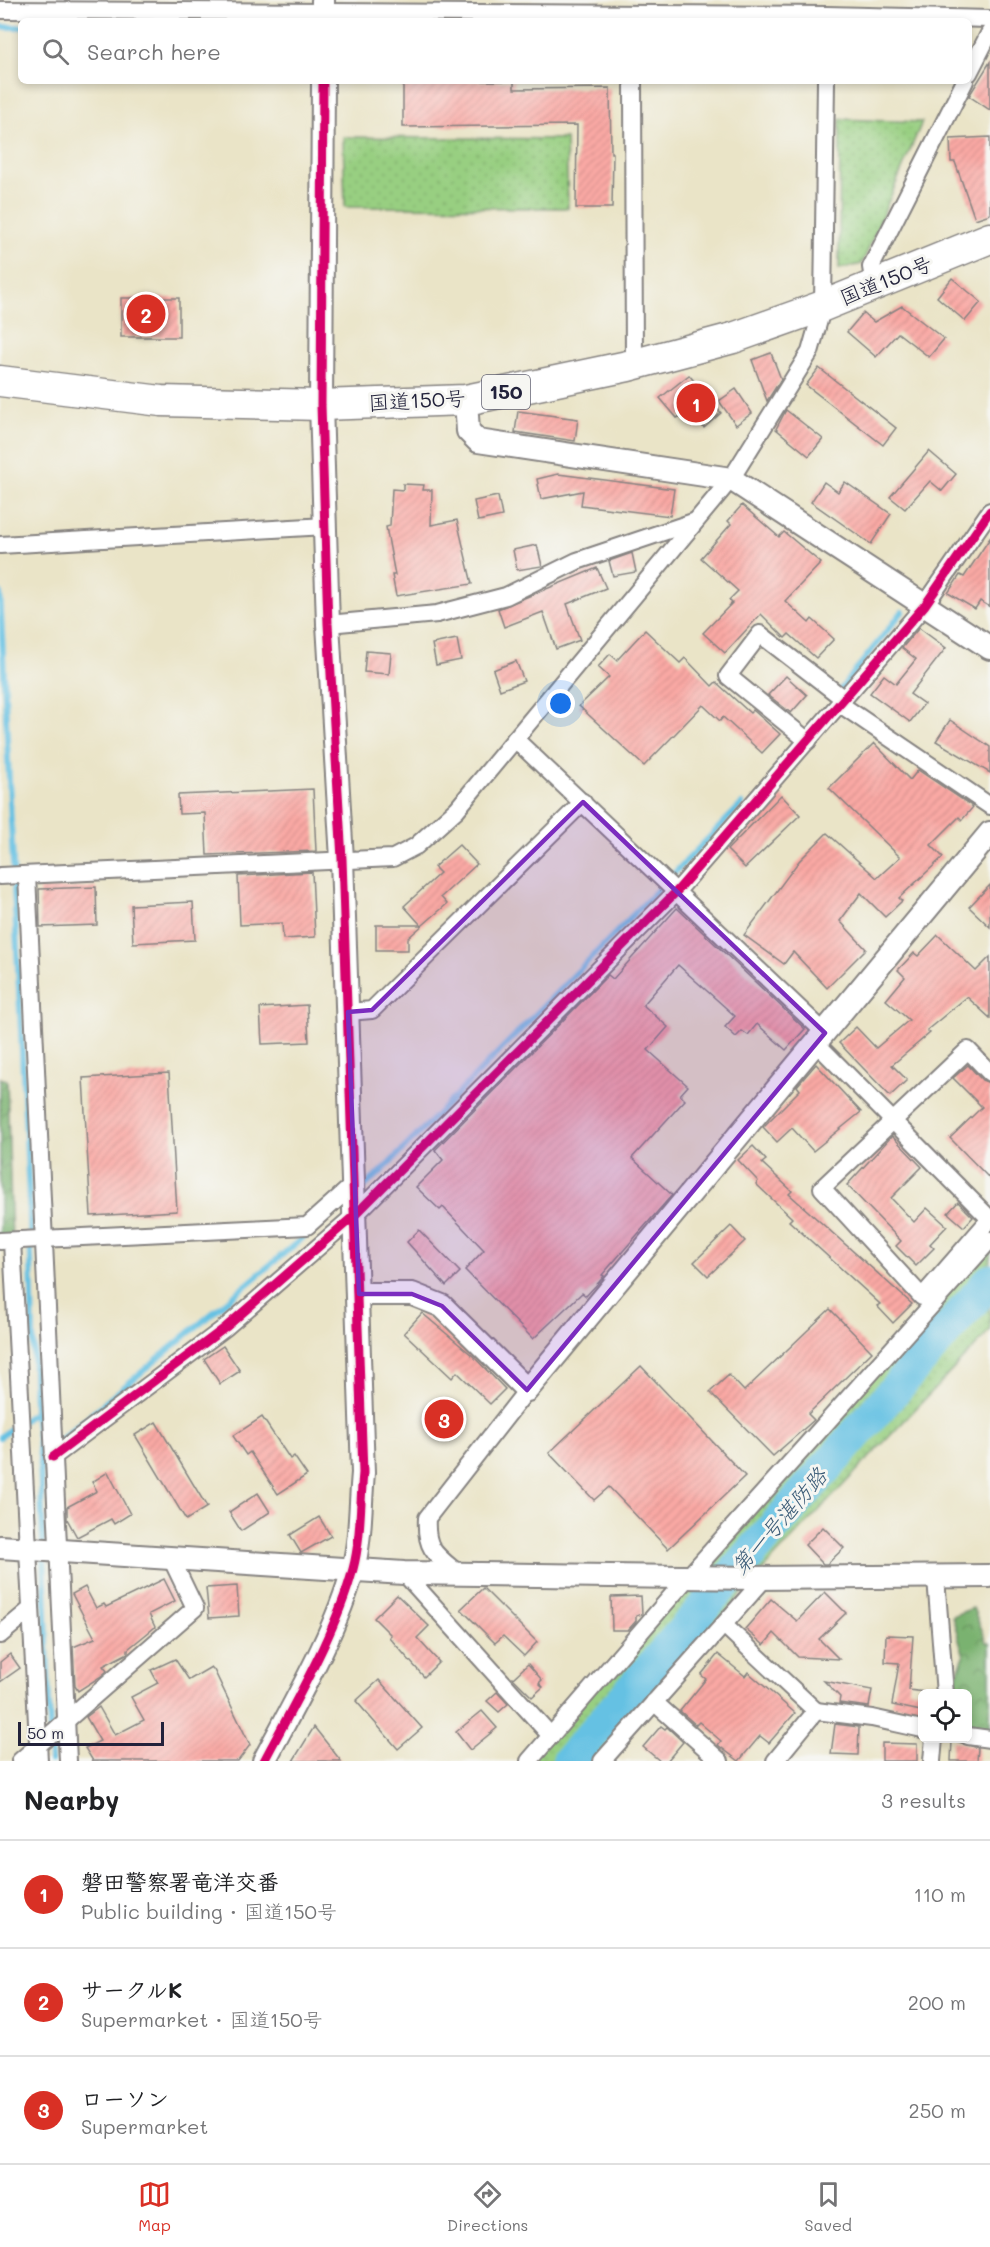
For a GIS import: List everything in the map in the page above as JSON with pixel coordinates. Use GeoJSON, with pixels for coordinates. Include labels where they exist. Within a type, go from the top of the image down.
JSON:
{"type":"FeatureCollection","features":[{"type":"Feature","properties":{"kind":"highway","name":"国道150号"},"geometry":{"type":"LineString","coordinates":[[0,381],[161,401],[321,405],[466,400],[634,365],[733,338],[823,306],[990,238]]}},
{"type":"Feature","properties":{"kind":"street"},"geometry":{"type":"LineString","coordinates":[[0,10],[323,11],[633,17],[827,12],[967,18]]}},
{"type":"Feature","properties":{"kind":"street"},"geometry":{"type":"LineString","coordinates":[[972,18],[990,19]]}},
{"type":"Feature","properties":{"kind":"street"},"geometry":{"type":"LineString","coordinates":[[972,68],[990,32]]}},
{"type":"Feature","properties":{"kind":"street"},"geometry":{"type":"LineString","coordinates":[[264,1761],[331,1626],[353,1570],[363,1473],[342,859],[328,624],[321,405],[322,84]]}},
{"type":"Feature","properties":{"kind":"street"},"geometry":{"type":"LineString","coordinates":[[633,84],[634,365]]}},
{"type":"Feature","properties":{"kind":"street"},"geometry":{"type":"LineString","coordinates":[[3,876],[393,858],[417,846],[457,809],[731,479],[810,352],[823,306],[826,84]]}},
{"type":"Feature","properties":{"kind":"street"},"geometry":{"type":"LineString","coordinates":[[874,286],[871,267],[963,84]]}},
{"type":"Feature","properties":{"kind":"street"},"geometry":{"type":"LineString","coordinates":[[466,400],[468,431],[478,441],[731,479],[990,648]]}},
{"type":"Feature","properties":{"kind":"street"},"geometry":{"type":"LineString","coordinates":[[53,1457],[226,1327],[355,1215],[677,890],[804,738],[925,605],[990,511]]}},
{"type":"Feature","properties":{"kind":"street"},"geometry":{"type":"LineString","coordinates":[[328,624],[436,614],[506,596],[577,561],[696,521]]}},
{"type":"Feature","properties":{"kind":"street"},"geometry":{"type":"LineString","coordinates":[[0,544],[326,526]]}},
{"type":"Feature","properties":{"kind":"street"},"geometry":{"type":"LineString","coordinates":[[804,738],[728,676],[760,634],[840,698],[990,806]]}},
{"type":"Feature","properties":{"kind":"street"},"geometry":{"type":"LineString","coordinates":[[515,739],[677,890],[820,1038],[891,1120],[990,1219],[922,1297],[822,1188],[891,1120],[968,1050],[990,1073]]}},
{"type":"Feature","properties":{"kind":"street"},"geometry":{"type":"LineString","coordinates":[[348,1012],[372,1010],[583,802]]}},
{"type":"Feature","properties":{"kind":"street"},"geometry":{"type":"LineString","coordinates":[[459,1574],[432,1551],[426,1537],[428,1518],[527,1390],[990,833]]}},
{"type":"Feature","properties":{"kind":"street"},"geometry":{"type":"LineString","coordinates":[[26,875],[64,1721],[68,1761]]}},
{"type":"Feature","properties":{"kind":"street"},"geometry":{"type":"LineString","coordinates":[[39,1750],[29,1550],[4,1244],[44,1239],[307,1226],[354,1184]]}},
{"type":"Feature","properties":{"kind":"street"},"geometry":{"type":"LineString","coordinates":[[529,1761],[990,1240]]}},
{"type":"Feature","properties":{"kind":"street"},"geometry":{"type":"LineString","coordinates":[[358,1294],[412,1294],[442,1306],[527,1390]]}},
{"type":"Feature","properties":{"kind":"street"},"geometry":{"type":"LineString","coordinates":[[0,1548],[404,1574],[760,1578],[990,1576]]}},
{"type":"Feature","properties":{"kind":"street"},"geometry":{"type":"LineString","coordinates":[[20,1761],[39,1750],[64,1721],[195,1608],[171,1558]]}},
{"type":"Feature","properties":{"kind":"street"},"geometry":{"type":"LineString","coordinates":[[404,1574],[550,1736]]}},
{"type":"Feature","properties":{"kind":"street"},"geometry":{"type":"LineString","coordinates":[[602,1761],[724,1625],[760,1578]]}},
{"type":"Feature","properties":{"kind":"street"},"geometry":{"type":"LineString","coordinates":[[936,1578],[945,1689]]}},
{"type":"Feature","properties":{"kind":"street"},"geometry":{"type":"LineString","coordinates":[[0,1635],[32,1609]]}},
{"type":"Feature","properties":{"kind":"street"},"geometry":{"type":"LineString","coordinates":[[724,1625],[816,1711],[872,1718],[918,1728]]}},
{"type":"Feature","properties":{"kind":"street"},"geometry":{"type":"LineString","coordinates":[[654,1702],[720,1761]]}},
{"type":"Feature","properties":{"kind":"street"},"geometry":{"type":"LineString","coordinates":[[775,1761],[816,1711]]}},
{"type":"Feature","properties":{"kind":"street"},"geometry":{"type":"LineString","coordinates":[[972,1737],[990,1739]]}},
{"type":"Feature","properties":{"kind":"street"},"geometry":{"type":"LineString","coordinates":[[932,1761],[934,1743]]}},
{"type":"Feature","properties":{"kind":"highlighted area"},"geometry":{"type":"Polygon","coordinates":[[[583,802],[825,1033],[527,1390],[442,1306],[412,1294],[359,1294],[348,1012],[372,1010],[583,802]]]}},
{"type":"Feature","properties":{"kind":"green space"},"geometry":{"type":"Polygon","coordinates":[[[840,119],[922,122],[862,264],[839,269],[840,119]]]}},
{"type":"Feature","properties":{"kind":"green space"},"geometry":{"type":"Polygon","coordinates":[[[343,137],[566,139],[568,208],[345,207],[343,137]]]}},
{"type":"Feature","properties":{"kind":"green space"},"geometry":{"type":"Polygon","coordinates":[[[0,1078],[7,1080],[12,1241],[0,1241],[0,1078]]]}},
{"type":"Feature","properties":{"kind":"green space"},"geometry":{"type":"Polygon","coordinates":[[[990,1239],[990,1329],[983,1338],[755,1578],[602,1761],[529,1761],[663,1605],[703,1577],[825,1424],[990,1239]]]}},
{"type":"Feature","properties":{"kind":"green space"},"geometry":{"type":"Polygon","coordinates":[[[973,1608],[987,1642],[990,1643],[990,1732],[972,1730],[972,1689],[951,1689],[964,1656],[952,1616],[973,1608]]]}},
{"type":"Feature","properties":{"kind":"building"},"geometry":{"type":"Polygon","coordinates":[[[990,62],[990,110],[969,96],[990,62]]]}},
{"type":"Feature","properties":{"kind":"building"},"geometry":{"type":"Polygon","coordinates":[[[403,84],[514,84],[514,89],[610,88],[611,153],[613,153],[612,208],[576,208],[577,125],[403,127],[403,84]]]}},
{"type":"Feature","properties":{"kind":"building"},"geometry":{"type":"Polygon","coordinates":[[[990,137],[990,214],[975,219],[955,162],[951,162],[950,139],[990,137]]]}},
{"type":"Feature","properties":{"kind":"building"},"geometry":{"type":"Polygon","coordinates":[[[952,278],[981,302],[965,321],[937,297],[952,278]]]}},
{"type":"Feature","properties":{"kind":"building"},"geometry":{"type":"Polygon","coordinates":[[[121,298],[179,298],[179,337],[121,337],[121,298]]]}},
{"type":"Feature","properties":{"kind":"building"},"geometry":{"type":"Polygon","coordinates":[[[902,306],[944,339],[929,357],[898,333],[876,357],[847,332],[863,313],[874,322],[902,306]]]}},
{"type":"Feature","properties":{"kind":"building"},"geometry":{"type":"Polygon","coordinates":[[[771,353],[781,379],[767,401],[752,360],[771,353]]]}},
{"type":"Feature","properties":{"kind":"building"},"geometry":{"type":"Polygon","coordinates":[[[819,368],[896,428],[883,445],[806,385],[819,368]]]}},
{"type":"Feature","properties":{"kind":"building"},"geometry":{"type":"Polygon","coordinates":[[[689,375],[721,413],[704,428],[691,411],[677,418],[660,398],[689,375]]]}},
{"type":"Feature","properties":{"kind":"building"},"geometry":{"type":"Polygon","coordinates":[[[736,389],[752,413],[736,425],[719,401],[736,389]]]}},
{"type":"Feature","properties":{"kind":"building"},"geometry":{"type":"Polygon","coordinates":[[[786,410],[823,439],[809,456],[776,429],[786,410]]]}},
{"type":"Feature","properties":{"kind":"building"},"geometry":{"type":"Polygon","coordinates":[[[518,411],[578,419],[575,441],[515,432],[518,411]]]}},
{"type":"Feature","properties":{"kind":"building"},"geometry":{"type":"Polygon","coordinates":[[[929,451],[956,474],[942,491],[930,481],[905,509],[890,497],[929,451]]]}},
{"type":"Feature","properties":{"kind":"building"},"geometry":{"type":"Polygon","coordinates":[[[558,474],[674,489],[670,516],[581,505],[583,491],[541,499],[537,479],[558,474]]]}},
{"type":"Feature","properties":{"kind":"building"},"geometry":{"type":"Polygon","coordinates":[[[824,482],[838,492],[845,482],[891,514],[871,544],[811,502],[824,482]]]}},
{"type":"Feature","properties":{"kind":"building"},"geometry":{"type":"Polygon","coordinates":[[[403,484],[424,485],[423,490],[432,490],[431,525],[457,520],[472,584],[396,596],[392,575],[395,575],[386,527],[390,526],[392,489],[403,490],[403,484]]]}},
{"type":"Feature","properties":{"kind":"building"},"geometry":{"type":"Polygon","coordinates":[[[498,496],[502,516],[478,521],[474,501],[498,496]]]}},
{"type":"Feature","properties":{"kind":"building"},"geometry":{"type":"Polygon","coordinates":[[[742,505],[779,537],[784,532],[821,563],[785,601],[809,623],[812,619],[834,639],[816,658],[789,634],[785,638],[761,614],[725,653],[703,633],[732,603],[729,600],[738,591],[701,558],[731,524],[728,521],[742,505]]]}},
{"type":"Feature","properties":{"kind":"building"},"geometry":{"type":"Polygon","coordinates":[[[990,538],[990,607],[980,601],[975,609],[948,593],[960,575],[964,577],[990,538]]]}},
{"type":"Feature","properties":{"kind":"building"},"geometry":{"type":"Polygon","coordinates":[[[537,545],[542,566],[517,570],[513,550],[537,545]]]}},
{"type":"Feature","properties":{"kind":"building"},"geometry":{"type":"Polygon","coordinates":[[[632,553],[636,572],[613,576],[609,561],[632,553]]]}},
{"type":"Feature","properties":{"kind":"building"},"geometry":{"type":"Polygon","coordinates":[[[597,568],[606,588],[567,604],[580,640],[556,649],[543,612],[504,627],[498,609],[597,568]]]}},
{"type":"Feature","properties":{"kind":"building"},"geometry":{"type":"Polygon","coordinates":[[[919,628],[946,648],[910,694],[924,704],[910,722],[870,693],[884,675],[896,684],[916,659],[902,648],[919,628]]]}},
{"type":"Feature","properties":{"kind":"building"},"geometry":{"type":"Polygon","coordinates":[[[645,630],[680,663],[685,658],[712,686],[716,682],[750,713],[753,710],[780,734],[762,753],[723,717],[720,721],[703,705],[644,766],[579,706],[609,677],[598,667],[610,654],[617,660],[645,630]]]}},
{"type":"Feature","properties":{"kind":"building"},"geometry":{"type":"Polygon","coordinates":[[[457,639],[461,660],[436,665],[432,644],[457,639]]]}},
{"type":"Feature","properties":{"kind":"building"},"geometry":{"type":"Polygon","coordinates":[[[366,651],[391,653],[389,674],[364,672],[366,651]]]}},
{"type":"Feature","properties":{"kind":"building"},"geometry":{"type":"Polygon","coordinates":[[[516,661],[524,681],[500,690],[493,670],[516,661]]]}},
{"type":"Feature","properties":{"kind":"building"},"geometry":{"type":"Polygon","coordinates":[[[786,676],[807,695],[791,713],[768,695],[786,676]]]}},
{"type":"Feature","properties":{"kind":"building"},"geometry":{"type":"Polygon","coordinates":[[[950,720],[990,747],[990,773],[936,741],[950,720]]]}},
{"type":"Feature","properties":{"kind":"building"},"geometry":{"type":"Polygon","coordinates":[[[874,743],[910,780],[918,770],[973,807],[962,820],[959,817],[931,845],[943,857],[899,898],[902,901],[885,917],[861,893],[840,921],[866,949],[827,988],[793,952],[784,964],[744,935],[799,861],[827,833],[877,878],[900,857],[829,788],[874,743]]]}},
{"type":"Feature","properties":{"kind":"building"},"geometry":{"type":"Polygon","coordinates":[[[313,789],[316,851],[207,855],[205,813],[179,814],[178,795],[313,789]]]}},
{"type":"Feature","properties":{"kind":"building"},"geometry":{"type":"Polygon","coordinates":[[[781,795],[800,815],[745,868],[727,850],[781,795]]]}},
{"type":"Feature","properties":{"kind":"building"},"geometry":{"type":"Polygon","coordinates":[[[459,845],[477,864],[441,897],[447,904],[408,938],[408,950],[376,950],[376,925],[421,925],[404,906],[440,873],[434,867],[459,845]]]}},
{"type":"Feature","properties":{"kind":"building"},"geometry":{"type":"Polygon","coordinates":[[[312,872],[315,937],[283,939],[282,923],[240,925],[238,876],[312,872]]]}},
{"type":"Feature","properties":{"kind":"building"},"geometry":{"type":"Polygon","coordinates":[[[990,885],[990,927],[969,907],[990,885]]]}},
{"type":"Feature","properties":{"kind":"building"},"geometry":{"type":"Polygon","coordinates":[[[96,887],[97,925],[40,927],[39,889],[96,887]]]}},
{"type":"Feature","properties":{"kind":"building"},"geometry":{"type":"Polygon","coordinates":[[[193,902],[195,940],[133,943],[131,905],[193,902]]]}},
{"type":"Feature","properties":{"kind":"building"},"geometry":{"type":"Polygon","coordinates":[[[677,908],[805,1029],[786,1050],[757,1024],[748,1035],[742,1031],[736,1037],[725,1027],[735,1016],[678,965],[643,1005],[668,1027],[648,1050],[688,1086],[680,1095],[685,1100],[632,1158],[672,1195],[586,1296],[582,1293],[533,1339],[465,1270],[484,1250],[443,1207],[440,1210],[416,1187],[443,1160],[435,1150],[608,975],[613,979],[677,908]]]}},
{"type":"Feature","properties":{"kind":"building"},"geometry":{"type":"Polygon","coordinates":[[[938,935],[976,971],[990,957],[990,1018],[967,997],[927,1030],[930,1033],[892,1065],[907,1080],[890,1096],[839,1043],[856,1027],[876,1048],[909,1020],[886,1000],[905,977],[898,970],[914,953],[918,956],[938,935]]]}},
{"type":"Feature","properties":{"kind":"building"},"geometry":{"type":"Polygon","coordinates":[[[307,1005],[309,1042],[262,1044],[260,1008],[307,1005]]]}},
{"type":"Feature","properties":{"kind":"building"},"geometry":{"type":"Polygon","coordinates":[[[816,1064],[861,1112],[813,1151],[792,1128],[777,1142],[763,1127],[800,1090],[797,1086],[816,1064]]]}},
{"type":"Feature","properties":{"kind":"building"},"geometry":{"type":"Polygon","coordinates":[[[968,1065],[982,1080],[990,1083],[990,1179],[950,1138],[982,1107],[953,1078],[968,1065]]]}},
{"type":"Feature","properties":{"kind":"building"},"geometry":{"type":"Polygon","coordinates":[[[169,1073],[177,1211],[91,1216],[83,1078],[169,1073]]]}},
{"type":"Feature","properties":{"kind":"building"},"geometry":{"type":"Polygon","coordinates":[[[892,1136],[922,1167],[891,1198],[914,1222],[927,1208],[947,1226],[930,1244],[934,1248],[916,1266],[896,1246],[901,1241],[847,1185],[892,1136]]]}},
{"type":"Feature","properties":{"kind":"building"},"geometry":{"type":"Polygon","coordinates":[[[753,1146],[766,1160],[762,1163],[792,1191],[789,1194],[912,1304],[893,1323],[877,1306],[880,1304],[789,1221],[792,1218],[756,1184],[758,1181],[738,1160],[753,1146]]]}},
{"type":"Feature","properties":{"kind":"building"},"geometry":{"type":"Polygon","coordinates":[[[958,1202],[973,1217],[964,1227],[948,1213],[958,1202]]]}},
{"type":"Feature","properties":{"kind":"building"},"geometry":{"type":"Polygon","coordinates":[[[731,1226],[745,1241],[708,1276],[694,1262],[731,1226]]]}},
{"type":"Feature","properties":{"kind":"building"},"geometry":{"type":"Polygon","coordinates":[[[419,1230],[460,1272],[446,1286],[407,1242],[419,1230]]]}},
{"type":"Feature","properties":{"kind":"building"},"geometry":{"type":"Polygon","coordinates":[[[830,1309],[872,1352],[808,1414],[814,1420],[773,1456],[710,1392],[729,1375],[744,1391],[830,1309]]]}},
{"type":"Feature","properties":{"kind":"building"},"geometry":{"type":"Polygon","coordinates":[[[422,1313],[473,1356],[505,1389],[490,1404],[457,1372],[452,1378],[404,1333],[422,1313]]]}},
{"type":"Feature","properties":{"kind":"building"},"geometry":{"type":"Polygon","coordinates":[[[223,1346],[240,1371],[220,1384],[204,1359],[223,1346]]]}},
{"type":"Feature","properties":{"kind":"building"},"geometry":{"type":"Polygon","coordinates":[[[641,1366],[745,1476],[668,1549],[609,1487],[594,1500],[549,1453],[641,1366]]]}},
{"type":"Feature","properties":{"kind":"building"},"geometry":{"type":"Polygon","coordinates":[[[262,1417],[290,1459],[294,1456],[307,1475],[278,1494],[250,1452],[246,1455],[233,1436],[262,1417]]]}},
{"type":"Feature","properties":{"kind":"building"},"geometry":{"type":"Polygon","coordinates":[[[156,1422],[207,1507],[186,1520],[135,1435],[156,1422]]]}},
{"type":"Feature","properties":{"kind":"building"},"geometry":{"type":"Polygon","coordinates":[[[108,1472],[130,1514],[114,1524],[111,1519],[77,1537],[67,1519],[67,1507],[97,1491],[92,1482],[108,1472]]]}},
{"type":"Feature","properties":{"kind":"building"},"geometry":{"type":"Polygon","coordinates":[[[258,1493],[270,1512],[241,1531],[229,1512],[258,1493]]]}},
{"type":"Feature","properties":{"kind":"building"},"geometry":{"type":"Polygon","coordinates":[[[319,1517],[331,1536],[301,1553],[290,1535],[319,1517]]]}},
{"type":"Feature","properties":{"kind":"building"},"geometry":{"type":"Polygon","coordinates":[[[823,1527],[844,1548],[827,1564],[823,1564],[805,1545],[823,1527]]]}},
{"type":"Feature","properties":{"kind":"building"},"geometry":{"type":"Polygon","coordinates":[[[164,1579],[175,1601],[149,1614],[155,1627],[128,1649],[128,1653],[103,1666],[107,1671],[100,1677],[78,1691],[75,1686],[73,1647],[95,1638],[72,1594],[85,1587],[96,1608],[104,1604],[106,1607],[164,1579]]]}},
{"type":"Feature","properties":{"kind":"building"},"geometry":{"type":"Polygon","coordinates":[[[237,1586],[239,1616],[209,1618],[206,1588],[237,1586]]]}},
{"type":"Feature","properties":{"kind":"building"},"geometry":{"type":"Polygon","coordinates":[[[483,1588],[537,1642],[524,1656],[503,1636],[495,1643],[461,1609],[483,1588]]]}},
{"type":"Feature","properties":{"kind":"building"},"geometry":{"type":"Polygon","coordinates":[[[825,1592],[846,1613],[819,1639],[839,1659],[798,1657],[774,1633],[764,1645],[745,1629],[771,1599],[797,1621],[825,1592]]]}},
{"type":"Feature","properties":{"kind":"building"},"geometry":{"type":"Polygon","coordinates":[[[397,1595],[429,1626],[417,1638],[439,1662],[424,1677],[389,1637],[391,1635],[374,1618],[397,1595]]]}},
{"type":"Feature","properties":{"kind":"building"},"geometry":{"type":"Polygon","coordinates":[[[641,1596],[642,1614],[636,1616],[636,1621],[628,1630],[612,1630],[611,1597],[641,1596]]]}},
{"type":"Feature","properties":{"kind":"building"},"geometry":{"type":"Polygon","coordinates":[[[886,1635],[913,1636],[909,1690],[918,1691],[918,1710],[892,1705],[899,1663],[885,1662],[886,1635]]]}},
{"type":"Feature","properties":{"kind":"building"},"geometry":{"type":"Polygon","coordinates":[[[10,1654],[20,1668],[0,1682],[0,1662],[10,1654]]]}},
{"type":"Feature","properties":{"kind":"building"},"geometry":{"type":"Polygon","coordinates":[[[718,1654],[745,1676],[748,1672],[795,1713],[769,1743],[760,1736],[739,1761],[718,1745],[721,1741],[699,1722],[696,1725],[680,1711],[706,1679],[701,1675],[718,1654]]]}},
{"type":"Feature","properties":{"kind":"building"},"geometry":{"type":"Polygon","coordinates":[[[175,1659],[189,1680],[211,1667],[214,1670],[250,1745],[238,1761],[93,1761],[85,1748],[100,1741],[86,1717],[99,1707],[115,1735],[144,1720],[131,1697],[158,1683],[151,1670],[175,1659]]]}},
{"type":"Feature","properties":{"kind":"building"},"geometry":{"type":"Polygon","coordinates":[[[528,1664],[542,1680],[539,1683],[543,1687],[532,1697],[513,1678],[528,1664]]]}},
{"type":"Feature","properties":{"kind":"building"},"geometry":{"type":"Polygon","coordinates":[[[379,1680],[422,1728],[398,1749],[356,1701],[379,1680]]]}},
{"type":"Feature","properties":{"kind":"building"},"geometry":{"type":"Polygon","coordinates":[[[824,1681],[872,1690],[869,1707],[839,1703],[840,1697],[824,1681]]]}},
{"type":"Feature","properties":{"kind":"building"},"geometry":{"type":"Polygon","coordinates":[[[497,1692],[508,1704],[499,1712],[487,1701],[497,1692]]]}},
{"type":"Feature","properties":{"kind":"building"},"geometry":{"type":"Polygon","coordinates":[[[482,1711],[497,1728],[470,1750],[456,1732],[482,1711]]]}},
{"type":"Feature","properties":{"kind":"building"},"geometry":{"type":"Polygon","coordinates":[[[835,1724],[859,1727],[858,1755],[831,1754],[835,1724]]]}},
{"type":"Feature","properties":{"kind":"building"},"geometry":{"type":"Polygon","coordinates":[[[661,1726],[665,1729],[667,1727],[683,1742],[667,1761],[660,1761],[643,1747],[661,1726]]]}},
{"type":"Feature","properties":{"kind":"building"},"geometry":{"type":"Polygon","coordinates":[[[314,1727],[341,1761],[293,1761],[314,1727]]]}},
{"type":"Feature","properties":{"kind":"building"},"geometry":{"type":"Polygon","coordinates":[[[882,1743],[917,1744],[917,1761],[882,1761],[882,1743]]]}},
{"type":"Feature","properties":{"kind":"building"},"geometry":{"type":"Polygon","coordinates":[[[952,1743],[962,1743],[978,1748],[977,1761],[951,1761],[952,1743]]]}},
{"type":"Feature","properties":{"kind":"waterway"},"geometry":{"type":"LineString","coordinates":[[0,27],[18,27]]}},
{"type":"Feature","properties":{"kind":"waterway"},"geometry":{"type":"LineString","coordinates":[[0,592],[30,1219],[35,1412],[40,1457],[43,1544]]}},
{"type":"Feature","properties":{"kind":"waterway"},"geometry":{"type":"LineString","coordinates":[[837,694],[902,612]]}},
{"type":"Feature","properties":{"kind":"waterway"},"geometry":{"type":"LineString","coordinates":[[359,1191],[380,1173],[742,804]]}},
{"type":"Feature","properties":{"kind":"waterway"},"geometry":{"type":"LineString","coordinates":[[40,1457],[312,1230]]}},
{"type":"Feature","properties":{"kind":"waterway","name":"第一号湛防路"},"geometry":{"type":"LineString","coordinates":[[569,1761],[990,1281]]}},
{"type":"Feature","properties":{"kind":"waterway"},"geometry":{"type":"LineString","coordinates":[[0,1437],[35,1412]]}},
{"type":"Feature","properties":{"kind":"waterway"},"geometry":{"type":"LineString","coordinates":[[44,1554],[51,1761]]}},
{"type":"Feature","properties":{"kind":"cycle path"},"geometry":{"type":"LineString","coordinates":[[264,1761],[326,1642],[346,1592],[358,1546],[363,1473],[342,859],[328,624],[321,405],[323,84]]}},
{"type":"Feature","properties":{"kind":"cycle path"},"geometry":{"type":"LineString","coordinates":[[53,1457],[226,1327],[355,1215],[677,891],[925,605],[990,511]]}},
{"type":"Feature","properties":{"kind":"place","name":"サークルK"},"geometry":{"type":"Point","coordinates":[146,314]}},
{"type":"Feature","properties":{"kind":"place","name":"磐田警察署竜洋交番"},"geometry":{"type":"Point","coordinates":[696,403]}},
{"type":"Feature","properties":{"kind":"place","name":"ローソン"},"geometry":{"type":"Point","coordinates":[444,1419]}}]}
